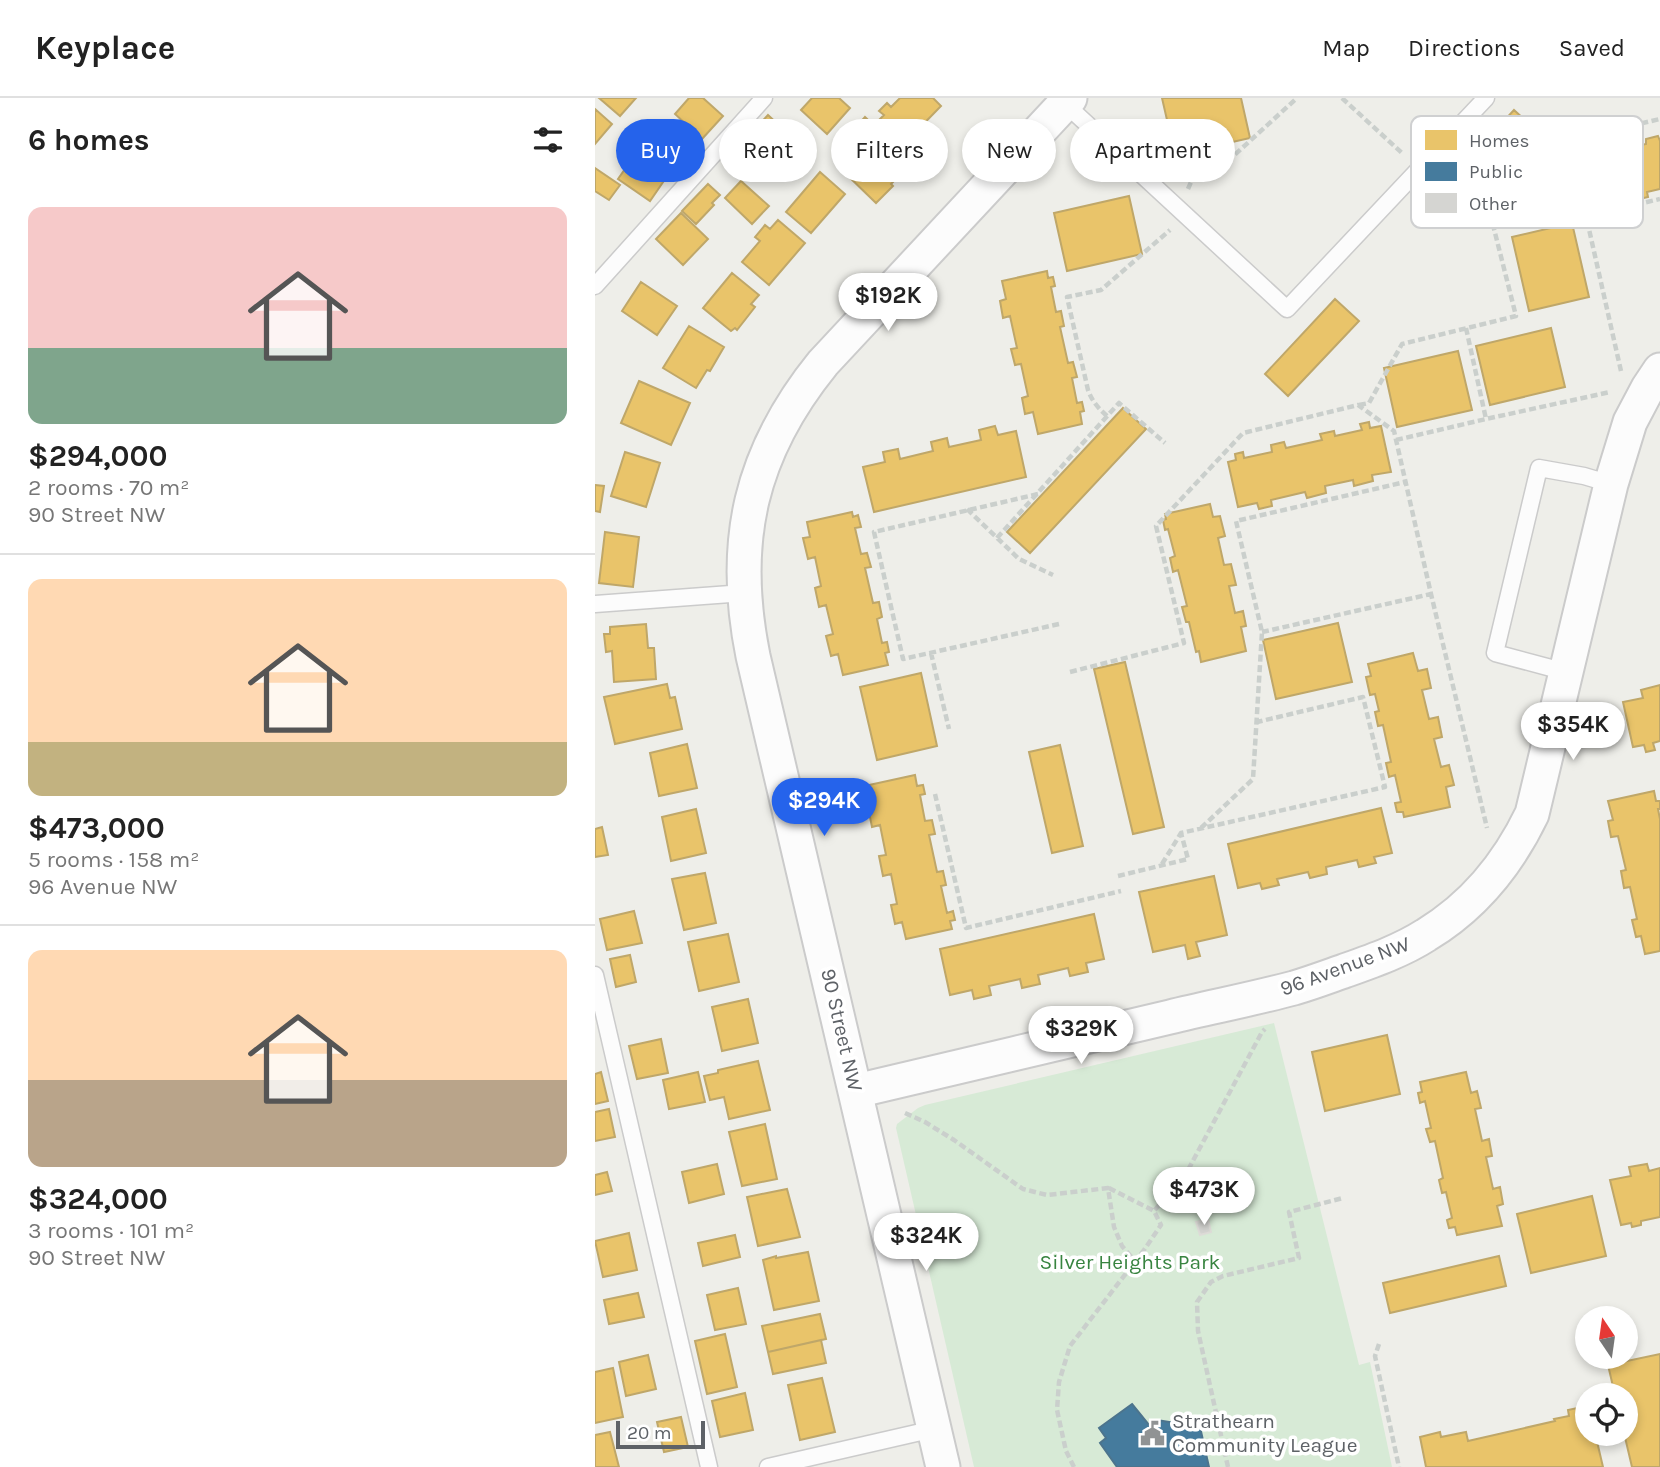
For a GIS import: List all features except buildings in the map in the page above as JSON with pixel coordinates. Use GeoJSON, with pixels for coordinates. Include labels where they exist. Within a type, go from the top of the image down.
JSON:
{"type":"FeatureCollection","features":[{"type":"Feature","properties":{"kind":"street","name":"90 Street NW"},"geometry":{"type":"LineString","coordinates":[[943,1467],[753,656],[744,593],[745,545],[752,501],[762,468],[775,435],[805,385],[1065,100]]}},
{"type":"Feature","properties":{"kind":"street","name":"96 Avenue NW"},"geometry":{"type":"LineString","coordinates":[[856,1091],[1294,988],[1399,950],[1450,919],[1473,899],[1492,879],[1523,833],[1532,814],[1611,484],[1630,422],[1660,370]]}},
{"type":"Feature","properties":{"kind":"lane"},"geometry":{"type":"LineString","coordinates":[[595,286],[764,98]]}},
{"type":"Feature","properties":{"kind":"lane"},"geometry":{"type":"LineString","coordinates":[[1469,116],[1486,98]]}},
{"type":"Feature","properties":{"kind":"lane"},"geometry":{"type":"LineString","coordinates":[[1065,100],[1287,309],[1411,177]]}},
{"type":"Feature","properties":{"kind":"lane"},"geometry":{"type":"LineString","coordinates":[[1566,672],[1495,653],[1539,468],[1611,484]]}},
{"type":"Feature","properties":{"kind":"lane"},"geometry":{"type":"LineString","coordinates":[[595,604],[744,593]]}},
{"type":"Feature","properties":{"kind":"lane"},"geometry":{"type":"LineString","coordinates":[[595,975],[709,1467]]}},
{"type":"Feature","properties":{"kind":"lane"},"geometry":{"type":"LineString","coordinates":[[768,1467],[934,1429]]}},
{"type":"Feature","properties":{"kind":"path"},"geometry":{"type":"LineString","coordinates":[[1107,416],[1090,398],[1067,297],[1101,290],[1183,212],[1194,175],[1218,170],[1297,98]]}},
{"type":"Feature","properties":{"kind":"path"},"geometry":{"type":"LineString","coordinates":[[1342,98],[1411,162]]}},
{"type":"Feature","properties":{"kind":"path"},"geometry":{"type":"LineString","coordinates":[[1070,671],[1184,643],[1156,526],[1243,433],[1369,403],[1402,344],[1516,316],[1494,228]]}},
{"type":"Feature","properties":{"kind":"path"},"geometry":{"type":"LineString","coordinates":[[1589,228],[1623,383]]}},
{"type":"Feature","properties":{"kind":"path"},"geometry":{"type":"LineString","coordinates":[[1465,328],[1486,419]]}},
{"type":"Feature","properties":{"kind":"path"},"geometry":{"type":"LineString","coordinates":[[1396,440],[1618,391],[1613,400]]}},
{"type":"Feature","properties":{"kind":"path"},"geometry":{"type":"LineString","coordinates":[[997,538],[1119,403],[1165,443]]}},
{"type":"Feature","properties":{"kind":"path"},"geometry":{"type":"LineString","coordinates":[[1358,405],[1394,431],[1488,829]]}},
{"type":"Feature","properties":{"kind":"path"},"geometry":{"type":"LineString","coordinates":[[1201,828],[1253,779],[1262,632],[1236,521],[1405,482]]}},
{"type":"Feature","properties":{"kind":"path"},"geometry":{"type":"LineString","coordinates":[[1038,494],[874,532],[903,659],[1059,624]]}},
{"type":"Feature","properties":{"kind":"path"},"geometry":{"type":"LineString","coordinates":[[967,509],[1019,559],[1053,575]]}},
{"type":"Feature","properties":{"kind":"path"},"geometry":{"type":"LineString","coordinates":[[1262,632],[1431,594]]}},
{"type":"Feature","properties":{"kind":"path"},"geometry":{"type":"LineString","coordinates":[[931,653],[949,729]]}},
{"type":"Feature","properties":{"kind":"path"},"geometry":{"type":"LineString","coordinates":[[1162,865],[1181,833],[1385,787],[1363,697],[1257,722]]}},
{"type":"Feature","properties":{"kind":"path"},"geometry":{"type":"LineString","coordinates":[[935,794],[966,928],[1121,891]]}},
{"type":"Feature","properties":{"kind":"path"},"geometry":{"type":"LineString","coordinates":[[1482,838],[1493,819]]}},
{"type":"Feature","properties":{"kind":"path"},"geometry":{"type":"LineString","coordinates":[[1118,876],[1188,859],[1181,833]]}},
{"type":"Feature","properties":{"kind":"path"},"geometry":{"type":"LineString","coordinates":[[1154,1211],[1188,1170],[1262,1032],[1268,1026]]}},
{"type":"Feature","properties":{"kind":"path"},"geometry":{"type":"LineString","coordinates":[[904,1112],[954,1140],[1023,1189],[1047,1195],[1108,1188],[1154,1211],[1161,1225],[1070,1346],[1059,1382],[1057,1410],[1066,1451],[1074,1467]]}},
{"type":"Feature","properties":{"kind":"path"},"geometry":{"type":"LineString","coordinates":[[1108,1188],[1114,1227],[1122,1247],[1135,1261]]}},
{"type":"Feature","properties":{"kind":"path"},"geometry":{"type":"LineString","coordinates":[[1228,1467],[1198,1331],[1197,1302],[1211,1282],[1223,1276],[1299,1258],[1289,1212],[1343,1198]]}},
{"type":"Feature","properties":{"kind":"path"},"geometry":{"type":"LineString","coordinates":[[1379,1344],[1375,1356],[1399,1467]]}},
{"type":"Feature","properties":{"kind":"green space","name":"Silver Heights Park"},"geometry":{"type":"Polygon","coordinates":[[[1274,1023],[1359,1365],[1370,1362],[1392,1467],[974,1467],[897,1124],[925,1105],[1274,1023]]]}},
{"type":"Feature","properties":{"kind":"place","name":"Strathearn Community League"},"geometry":{"type":"Point","coordinates":[1152,1433]}}]}
